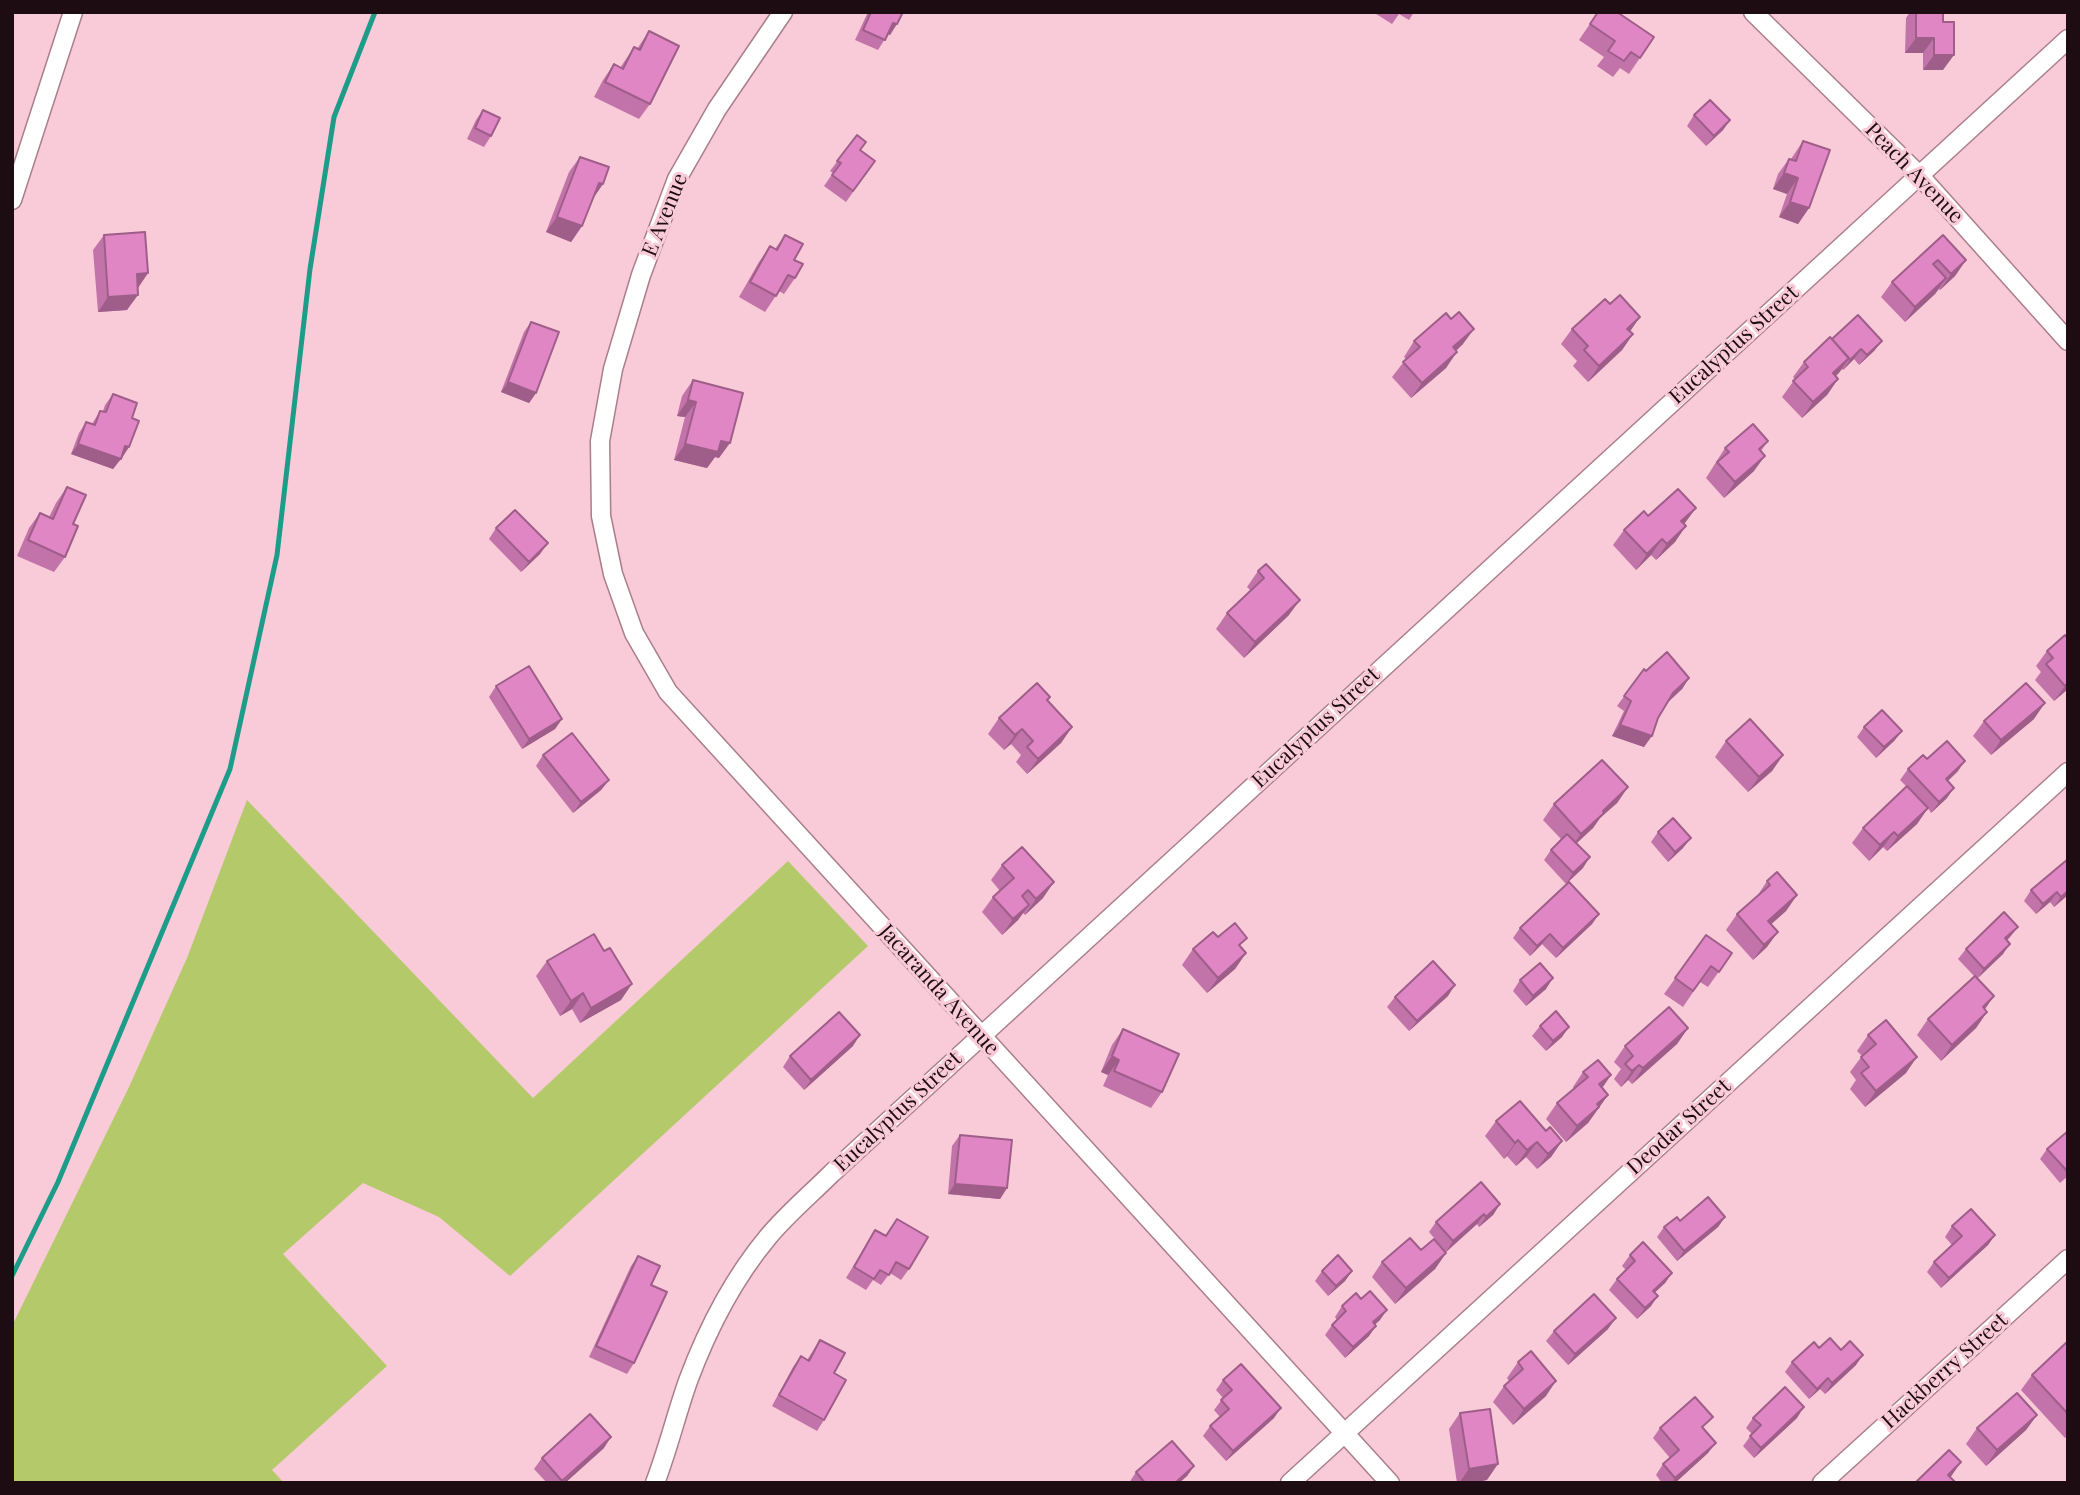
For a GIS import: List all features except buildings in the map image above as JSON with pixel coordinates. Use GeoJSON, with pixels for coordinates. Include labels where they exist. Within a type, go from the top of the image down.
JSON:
{"type":"FeatureCollection","features":[{"type":"Feature","properties":{"kind":"street"},"geometry":{"type":"LineString","coordinates":[[12,200],[73,12]]}},
{"type":"Feature","properties":{"kind":"street","name":"E Avenue"},"geometry":{"type":"LineString","coordinates":[[600,441],[613,369],[641,275],[677,179],[716,109],[783,12]]}},
{"type":"Feature","properties":{"kind":"street","name":"Peach Avenue"},"geometry":{"type":"LineString","coordinates":[[1753,12],[1920,176],[2068,341]]}},
{"type":"Feature","properties":{"kind":"street","name":"Eucalyptus Street"},"geometry":{"type":"LineString","coordinates":[[655,1483],[669,1447],[688,1381],[715,1320],[740,1277],[769,1237],[832,1173],[2068,39]]}},
{"type":"Feature","properties":{"kind":"street","name":"Jacaranda Avenue"},"geometry":{"type":"LineString","coordinates":[[600,441],[601,516],[613,574],[635,633],[668,692],[1390,1483]]}},
{"type":"Feature","properties":{"kind":"street","name":"Deodar Street"},"geometry":{"type":"LineString","coordinates":[[1290,1483],[2068,772]]}},
{"type":"Feature","properties":{"kind":"street","name":"Hackberry Street"},"geometry":{"type":"LineString","coordinates":[[1822,1483],[2068,1259]]}},
{"type":"Feature","properties":{"kind":"green space"},"geometry":{"type":"Polygon","coordinates":[[[247,800],[533,1098],[788,861],[868,946],[510,1276],[439,1217],[363,1183],[283,1254],[387,1366],[272,1470],[284,1483],[12,1483],[12,1326],[129,1087],[187,958],[247,800]]]}},
{"type":"Feature","properties":{"kind":"waterway"},"geometry":{"type":"LineString","coordinates":[[12,1276],[58,1182],[230,769],[277,555],[310,269],[334,117],[375,12]]}}]}
